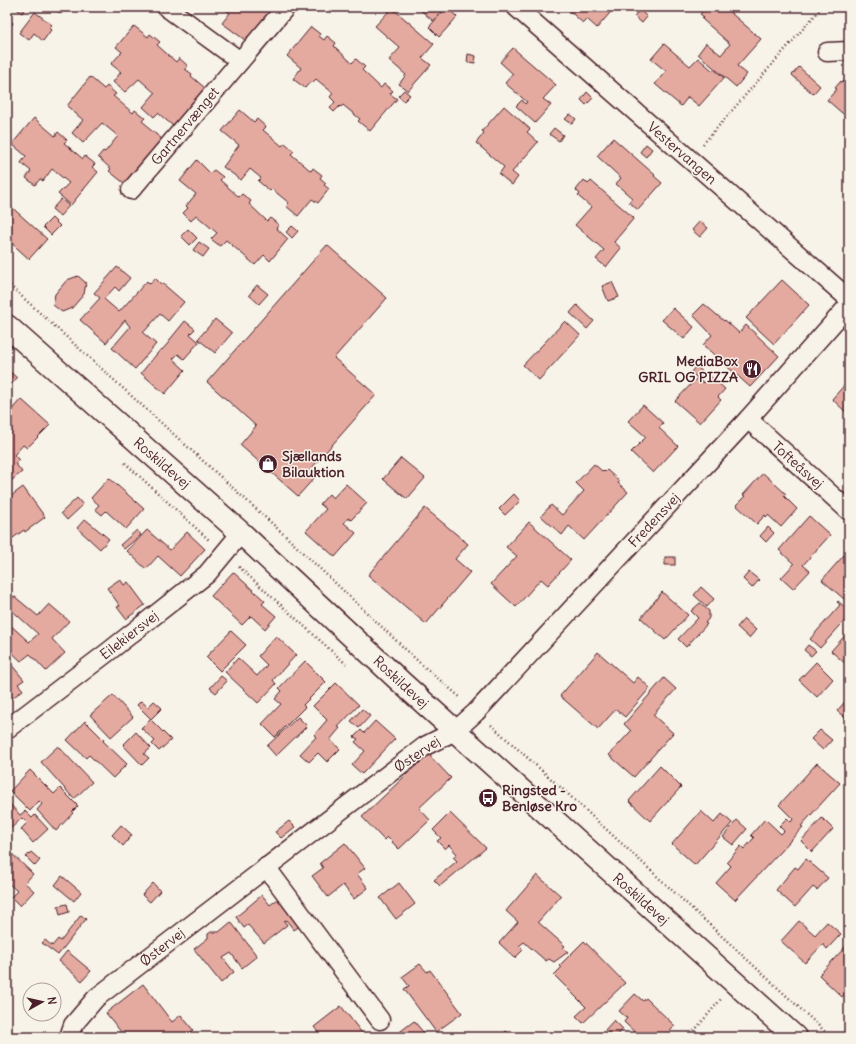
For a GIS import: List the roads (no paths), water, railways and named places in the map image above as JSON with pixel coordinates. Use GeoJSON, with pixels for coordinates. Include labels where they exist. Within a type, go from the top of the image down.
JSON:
{"type":"FeatureCollection","features":[{"type":"Feature","properties":{"kind":"street"},"geometry":{"type":"LineString","coordinates":[[166,7],[240,61]]}},
{"type":"Feature","properties":{"kind":"street","name":"Gartnervænget"},"geometry":{"type":"LineString","coordinates":[[131,190],[286,7]]}},
{"type":"Feature","properties":{"kind":"street","name":"Vestervangen"},"geometry":{"type":"LineString","coordinates":[[516,7],[849,299]]}},
{"type":"Feature","properties":{"kind":"street"},"geometry":{"type":"LineString","coordinates":[[827,52],[849,51]]}},
{"type":"Feature","properties":{"kind":"street","name":"Fredensvej"},"geometry":{"type":"LineString","coordinates":[[455,731],[476,712],[748,419],[849,305]]}},
{"type":"Feature","properties":{"kind":"street","name":"Roskildevej"},"geometry":{"type":"LineString","coordinates":[[7,326],[241,533],[402,683],[795,1037]]}},
{"type":"Feature","properties":{"kind":"street","name":"Tofteåsvej"},"geometry":{"type":"LineString","coordinates":[[748,419],[849,511]]}},
{"type":"Feature","properties":{"kind":"street","name":"Eilekiersvej"},"geometry":{"type":"LineString","coordinates":[[7,728],[208,574],[241,533]]}},
{"type":"Feature","properties":{"kind":"street","name":"Østervej"},"geometry":{"type":"LineString","coordinates":[[68,1037],[73,1026],[96,998],[425,746],[455,731]]}},
{"type":"Feature","properties":{"kind":"street"},"geometry":{"type":"LineString","coordinates":[[266,867],[380,1020]]}},
{"type":"Feature","properties":{"kind":"place","name":"MediaBox GRIL OG PIZZA"},"geometry":{"type":"Point","coordinates":[752,369]}},
{"type":"Feature","properties":{"kind":"place","name":"Sjællands Bilauktion"},"geometry":{"type":"Point","coordinates":[268,464]}},
{"type":"Feature","properties":{"kind":"place","name":"Ringsted - Benløse Kro"},"geometry":{"type":"Point","coordinates":[488,798]}}]}
